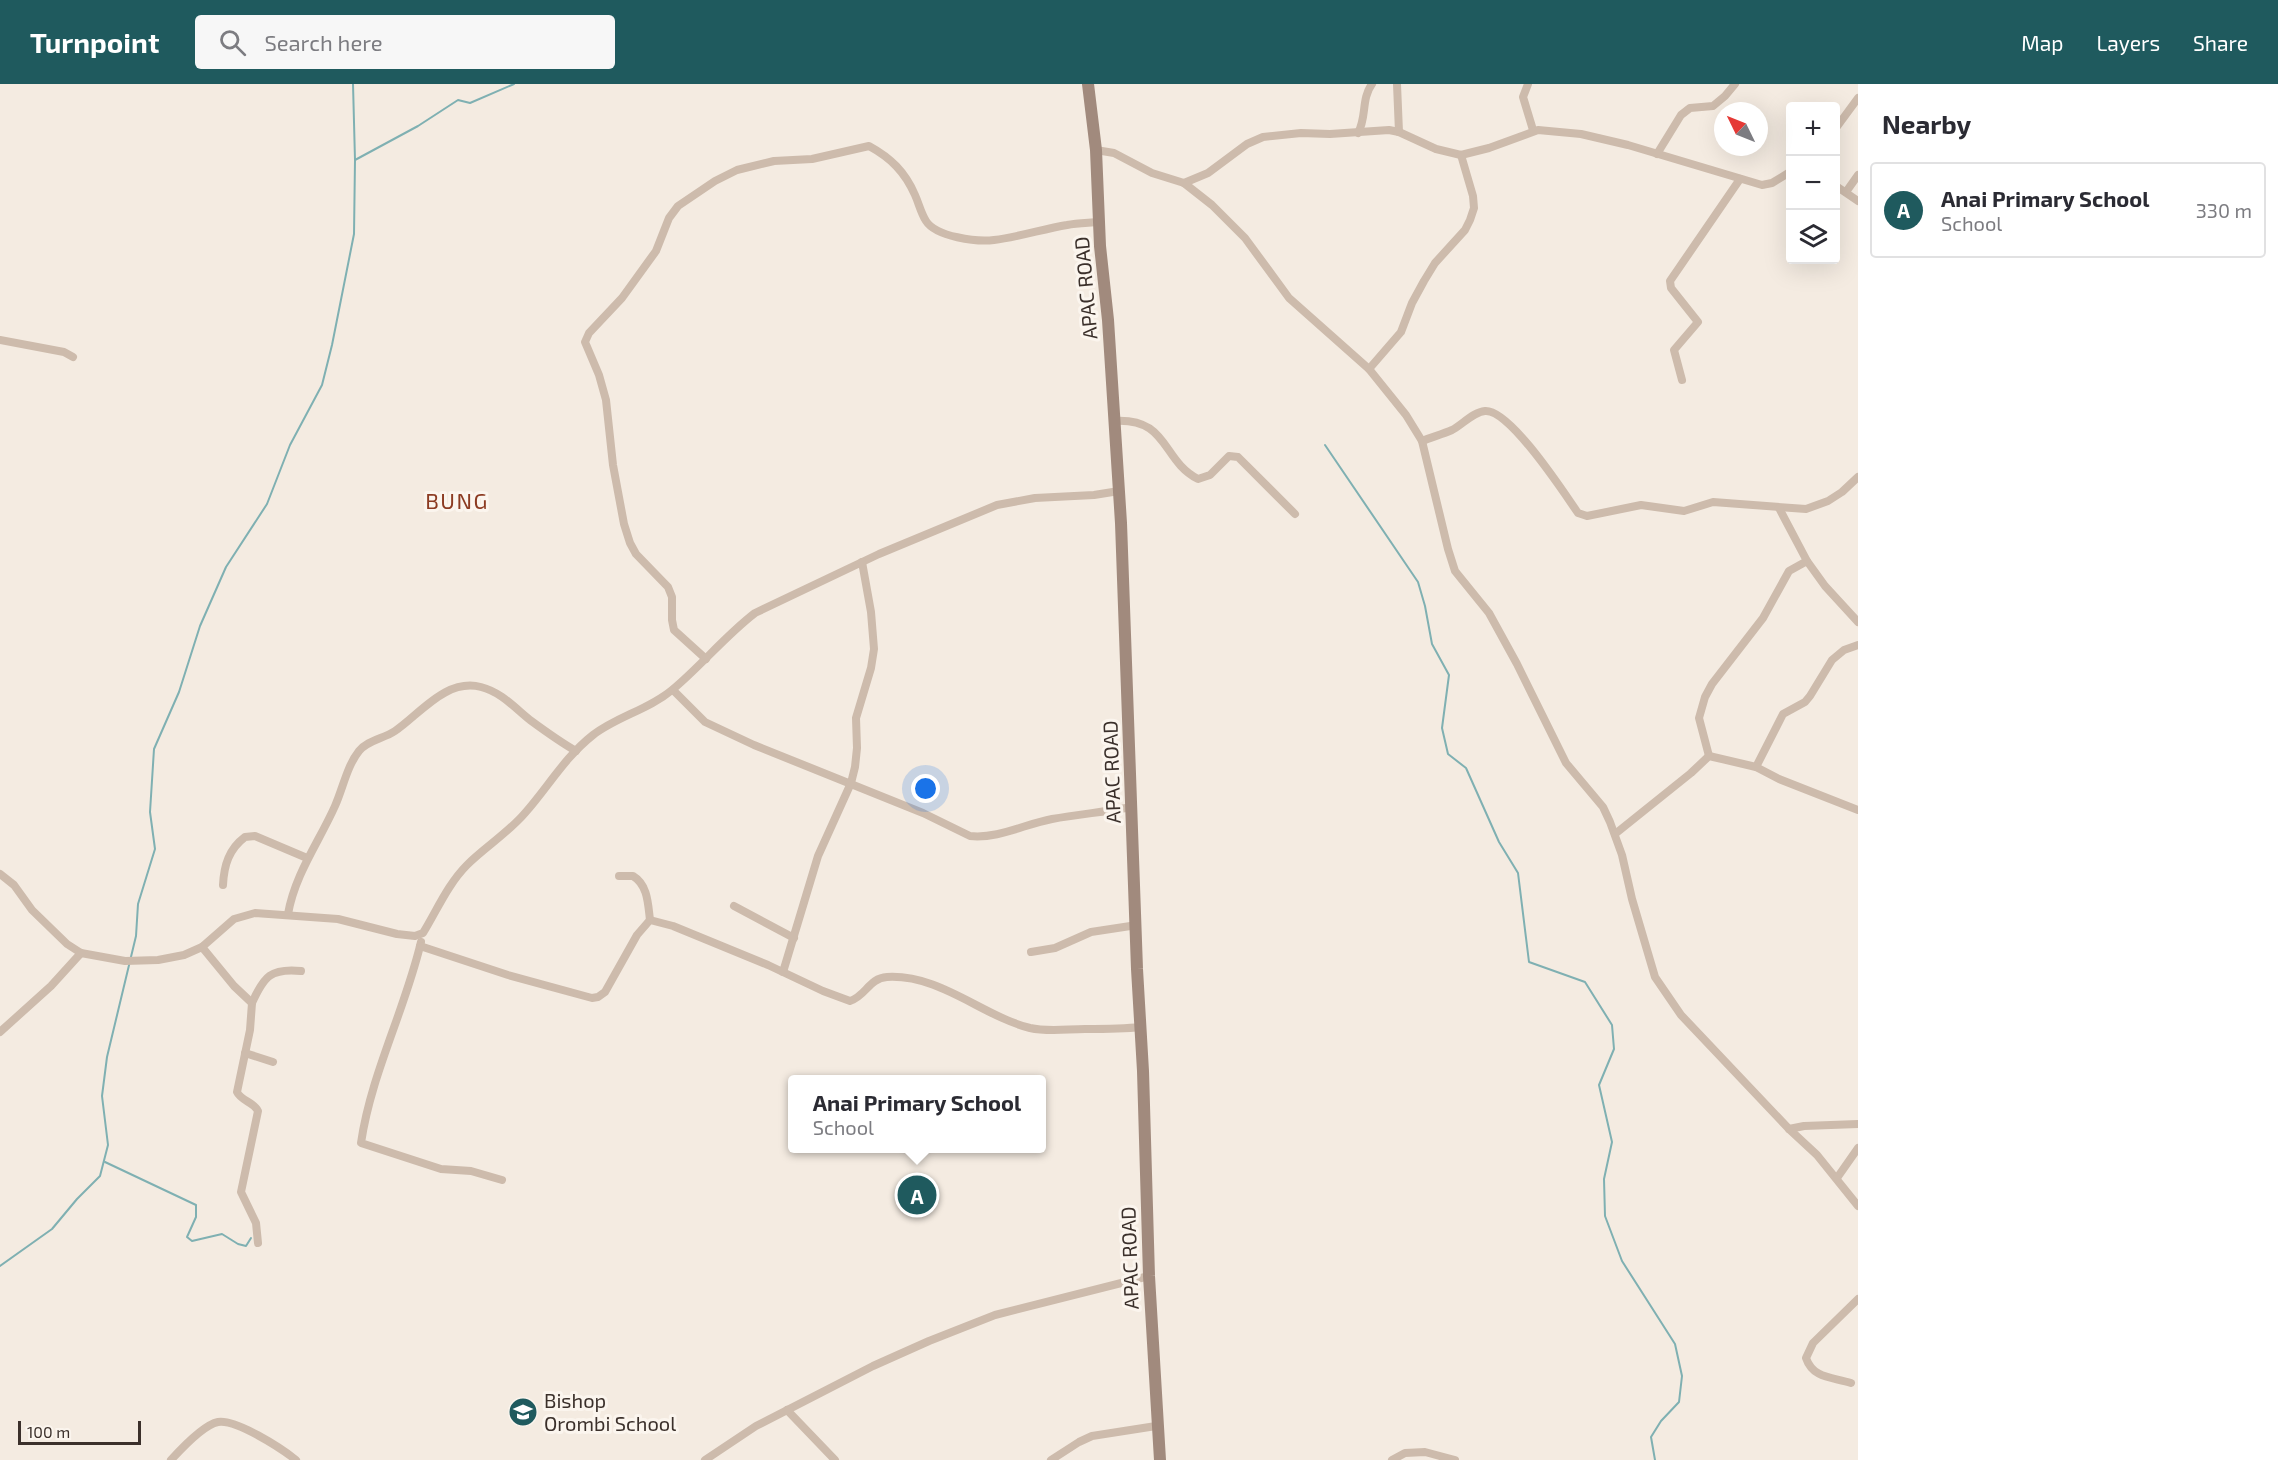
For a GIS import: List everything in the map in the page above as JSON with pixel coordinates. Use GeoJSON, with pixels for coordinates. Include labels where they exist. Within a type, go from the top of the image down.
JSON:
{"type":"FeatureCollection","features":[{"type":"Feature","properties":{"kind":"main road","name":"APAC ROAD"},"geometry":{"type":"LineString","coordinates":[[1088,84],[1096,150],[1099,222],[1119,491],[1149,1276],[1156,1426],[1160,1460]]}},
{"type":"Feature","properties":{"kind":"street"},"geometry":{"type":"LineString","coordinates":[[1358,133],[1364,117],[1366,92],[1372,84]]}},
{"type":"Feature","properties":{"kind":"street"},"geometry":{"type":"LineString","coordinates":[[1397,84],[1399,132]]}},
{"type":"Feature","properties":{"kind":"street"},"geometry":{"type":"LineString","coordinates":[[1528,84],[1523,97],[1533,130]]}},
{"type":"Feature","properties":{"kind":"street"},"geometry":{"type":"LineString","coordinates":[[1657,154],[1681,114],[1690,108],[1713,106],[1735,84]]}},
{"type":"Feature","properties":{"kind":"street"},"geometry":{"type":"LineString","coordinates":[[1840,123],[1858,98]]}},
{"type":"Feature","properties":{"kind":"street"},"geometry":{"type":"LineString","coordinates":[[1184,183],[1208,173],[1247,144],[1263,138],[1301,133],[1358,133],[1382,130],[1399,132],[1436,149],[1461,155],[1489,148],[1533,130],[1581,134],[1767,185],[1786,175]]}},
{"type":"Feature","properties":{"kind":"street"},"geometry":{"type":"LineString","coordinates":[[706,659],[674,630],[672,597],[668,588],[636,554],[630,543],[624,524],[613,465],[606,400],[599,375],[585,342],[589,333],[622,298],[656,251],[669,218],[678,206],[715,181],[737,170],[774,161],[812,159],[869,146],[888,156],[900,169],[915,194],[925,220],[939,231],[971,239],[994,240],[1069,224],[1099,222]]}},
{"type":"Feature","properties":{"kind":"street"},"geometry":{"type":"LineString","coordinates":[[1096,150],[1114,153],[1152,173],[1184,183],[1212,205],[1245,238],[1289,298],[1369,369],[1390,393],[1422,441],[1455,571],[1489,613],[1517,663],[1566,763],[1603,807],[1622,855],[1647,956],[1659,985],[1681,1015],[1789,1129],[1817,1155],[1858,1206]]}},
{"type":"Feature","properties":{"kind":"street"},"geometry":{"type":"LineString","coordinates":[[1369,369],[1401,332],[1412,303],[1424,281],[1435,263],[1465,230],[1470,219],[1474,207],[1473,196],[1461,155]]}},
{"type":"Feature","properties":{"kind":"street"},"geometry":{"type":"LineString","coordinates":[[1845,192],[1858,175]]}},
{"type":"Feature","properties":{"kind":"street"},"geometry":{"type":"LineString","coordinates":[[1682,380],[1674,350],[1698,322],[1671,288],[1670,281],[1740,179]]}},
{"type":"Feature","properties":{"kind":"street"},"geometry":{"type":"LineString","coordinates":[[1840,189],[1858,201]]}},
{"type":"Feature","properties":{"kind":"street"},"geometry":{"type":"LineString","coordinates":[[0,340],[64,352],[73,357]]}},
{"type":"Feature","properties":{"kind":"street"},"geometry":{"type":"LineString","coordinates":[[1422,441],[1452,430],[1484,411],[1492,413],[1533,450],[1578,513],[1587,516],[1641,505],[1684,511],[1713,502],[1779,508],[1816,507],[1842,492],[1858,477]]}},
{"type":"Feature","properties":{"kind":"street"},"geometry":{"type":"LineString","coordinates":[[1113,421],[1126,420],[1142,424],[1154,432],[1176,459],[1198,478],[1204,479],[1210,475],[1229,456],[1238,457],[1295,514]]}},
{"type":"Feature","properties":{"kind":"street"},"geometry":{"type":"LineString","coordinates":[[502,1180],[471,1171],[441,1169],[361,1143],[375,1086],[423,933],[450,887],[466,866],[521,818],[576,751],[611,722],[644,709],[673,690],[739,625],[755,613],[862,562],[997,505],[1025,499],[1094,495],[1119,491]]}},
{"type":"Feature","properties":{"kind":"street"},"geometry":{"type":"LineString","coordinates":[[1779,508],[1807,561],[1858,622]]}},
{"type":"Feature","properties":{"kind":"street"},"geometry":{"type":"LineString","coordinates":[[1709,756],[1699,718],[1705,697],[1725,667],[1764,618],[1789,571],[1807,561]]}},
{"type":"Feature","properties":{"kind":"street"},"geometry":{"type":"LineString","coordinates":[[783,972],[818,856],[851,783],[857,748],[856,718],[872,668],[874,649],[871,612],[862,562]]}},
{"type":"Feature","properties":{"kind":"street"},"geometry":{"type":"LineString","coordinates":[[1756,767],[1784,714],[1805,702],[1816,689],[1828,664],[1838,654],[1858,645]]}},
{"type":"Feature","properties":{"kind":"street"},"geometry":{"type":"LineString","coordinates":[[288,914],[292,893],[307,858],[335,807],[352,761],[360,749],[369,742],[393,733],[443,694],[468,686],[501,695],[538,726],[576,751]]}},
{"type":"Feature","properties":{"kind":"street"},"geometry":{"type":"LineString","coordinates":[[673,690],[705,722],[754,745],[930,816],[960,832],[976,836],[1014,830],[1051,819],[1132,807]]}},
{"type":"Feature","properties":{"kind":"street"},"geometry":{"type":"LineString","coordinates":[[1615,834],[1709,756]]}},
{"type":"Feature","properties":{"kind":"street"},"geometry":{"type":"LineString","coordinates":[[1709,756],[1756,767],[1858,810]]}},
{"type":"Feature","properties":{"kind":"street"},"geometry":{"type":"LineString","coordinates":[[223,885],[227,861],[233,849],[245,837],[255,836],[307,858]]}},
{"type":"Feature","properties":{"kind":"street"},"geometry":{"type":"LineString","coordinates":[[0,874],[14,885],[32,910],[67,944],[81,953],[125,961],[158,960],[184,954],[202,947],[234,919],[255,913],[338,919],[388,933],[414,936],[423,933]]}},
{"type":"Feature","properties":{"kind":"street"},"geometry":{"type":"LineString","coordinates":[[619,876],[633,876],[643,885],[650,920]]}},
{"type":"Feature","properties":{"kind":"street"},"geometry":{"type":"LineString","coordinates":[[734,906],[794,938]]}},
{"type":"Feature","properties":{"kind":"street"},"geometry":{"type":"LineString","coordinates":[[420,946],[508,975],[592,999],[605,992],[636,935],[650,920]]}},
{"type":"Feature","properties":{"kind":"street"},"geometry":{"type":"LineString","coordinates":[[650,920],[673,926],[823,991],[850,1000],[861,995],[871,982],[887,977],[919,981],[945,989],[1029,1028],[1050,1031],[1141,1028]]}},
{"type":"Feature","properties":{"kind":"street"},"geometry":{"type":"LineString","coordinates":[[1031,952],[1055,948],[1091,932],[1137,925]]}},
{"type":"Feature","properties":{"kind":"street"},"geometry":{"type":"LineString","coordinates":[[202,947],[234,986],[252,1003]]}},
{"type":"Feature","properties":{"kind":"street"},"geometry":{"type":"LineString","coordinates":[[0,1032],[51,986],[81,953]]}},
{"type":"Feature","properties":{"kind":"street"},"geometry":{"type":"LineString","coordinates":[[258,1243],[256,1223],[241,1192],[258,1111],[237,1092],[250,1030],[252,1003],[268,975],[281,970],[301,971]]}},
{"type":"Feature","properties":{"kind":"street"},"geometry":{"type":"LineString","coordinates":[[245,1053],[273,1062]]}},
{"type":"Feature","properties":{"kind":"street"},"geometry":{"type":"LineString","coordinates":[[1789,1129],[1858,1124]]}},
{"type":"Feature","properties":{"kind":"street"},"geometry":{"type":"LineString","coordinates":[[1837,1178],[1858,1148]]}},
{"type":"Feature","properties":{"kind":"street"},"geometry":{"type":"LineString","coordinates":[[705,1460],[756,1426],[873,1366],[995,1315],[1149,1276]]}},
{"type":"Feature","properties":{"kind":"street"},"geometry":{"type":"LineString","coordinates":[[1851,1383],[1815,1373],[1808,1365],[1806,1358],[1813,1343],[1858,1299]]}},
{"type":"Feature","properties":{"kind":"street"},"geometry":{"type":"LineString","coordinates":[[786,1410],[835,1460]]}},
{"type":"Feature","properties":{"kind":"street"},"geometry":{"type":"LineString","coordinates":[[171,1460],[198,1433],[218,1422],[240,1428],[284,1451],[296,1460]]}},
{"type":"Feature","properties":{"kind":"street"},"geometry":{"type":"LineString","coordinates":[[1051,1460],[1092,1436],[1156,1426]]}},
{"type":"Feature","properties":{"kind":"street"},"geometry":{"type":"LineString","coordinates":[[1392,1460],[1406,1453],[1425,1452],[1455,1460]]}},
{"type":"Feature","properties":{"kind":"waterway"},"geometry":{"type":"LineString","coordinates":[[353,84],[355,160],[418,126],[458,100],[470,103],[514,84]]}},
{"type":"Feature","properties":{"kind":"waterway"},"geometry":{"type":"LineString","coordinates":[[0,1266],[52,1229],[100,1176],[108,1145],[102,1096],[107,1057],[136,936],[138,904],[155,849],[150,812],[154,749],[179,692],[200,626],[226,567],[267,504],[290,445],[322,385],[354,234],[355,160]]}},
{"type":"Feature","properties":{"kind":"waterway"},"geometry":{"type":"LineString","coordinates":[[1325,445],[1418,582],[1432,644],[1449,675],[1442,728],[1448,754],[1466,768],[1499,842],[1518,873],[1529,962],[1585,982],[1612,1025],[1614,1049],[1599,1085],[1612,1142],[1604,1179],[1605,1216],[1622,1261],[1675,1344],[1682,1376],[1679,1402],[1661,1421],[1651,1437],[1655,1460]]}},
{"type":"Feature","properties":{"kind":"waterway"},"geometry":{"type":"LineString","coordinates":[[105,1162],[196,1205],[196,1217],[187,1237],[192,1241],[222,1234],[246,1246],[251,1238]]}},
{"type":"Feature","properties":{"kind":"place","name":"Anai Primary School"},"geometry":{"type":"Point","coordinates":[917,1195]}},
{"type":"Feature","properties":{"kind":"place","name":"Bishop Orombi School"},"geometry":{"type":"Point","coordinates":[523,1412]}},
{"type":"Feature","properties":{"kind":"district","name":"BUNG"},"geometry":{"type":"Point","coordinates":[457,500]}}]}
